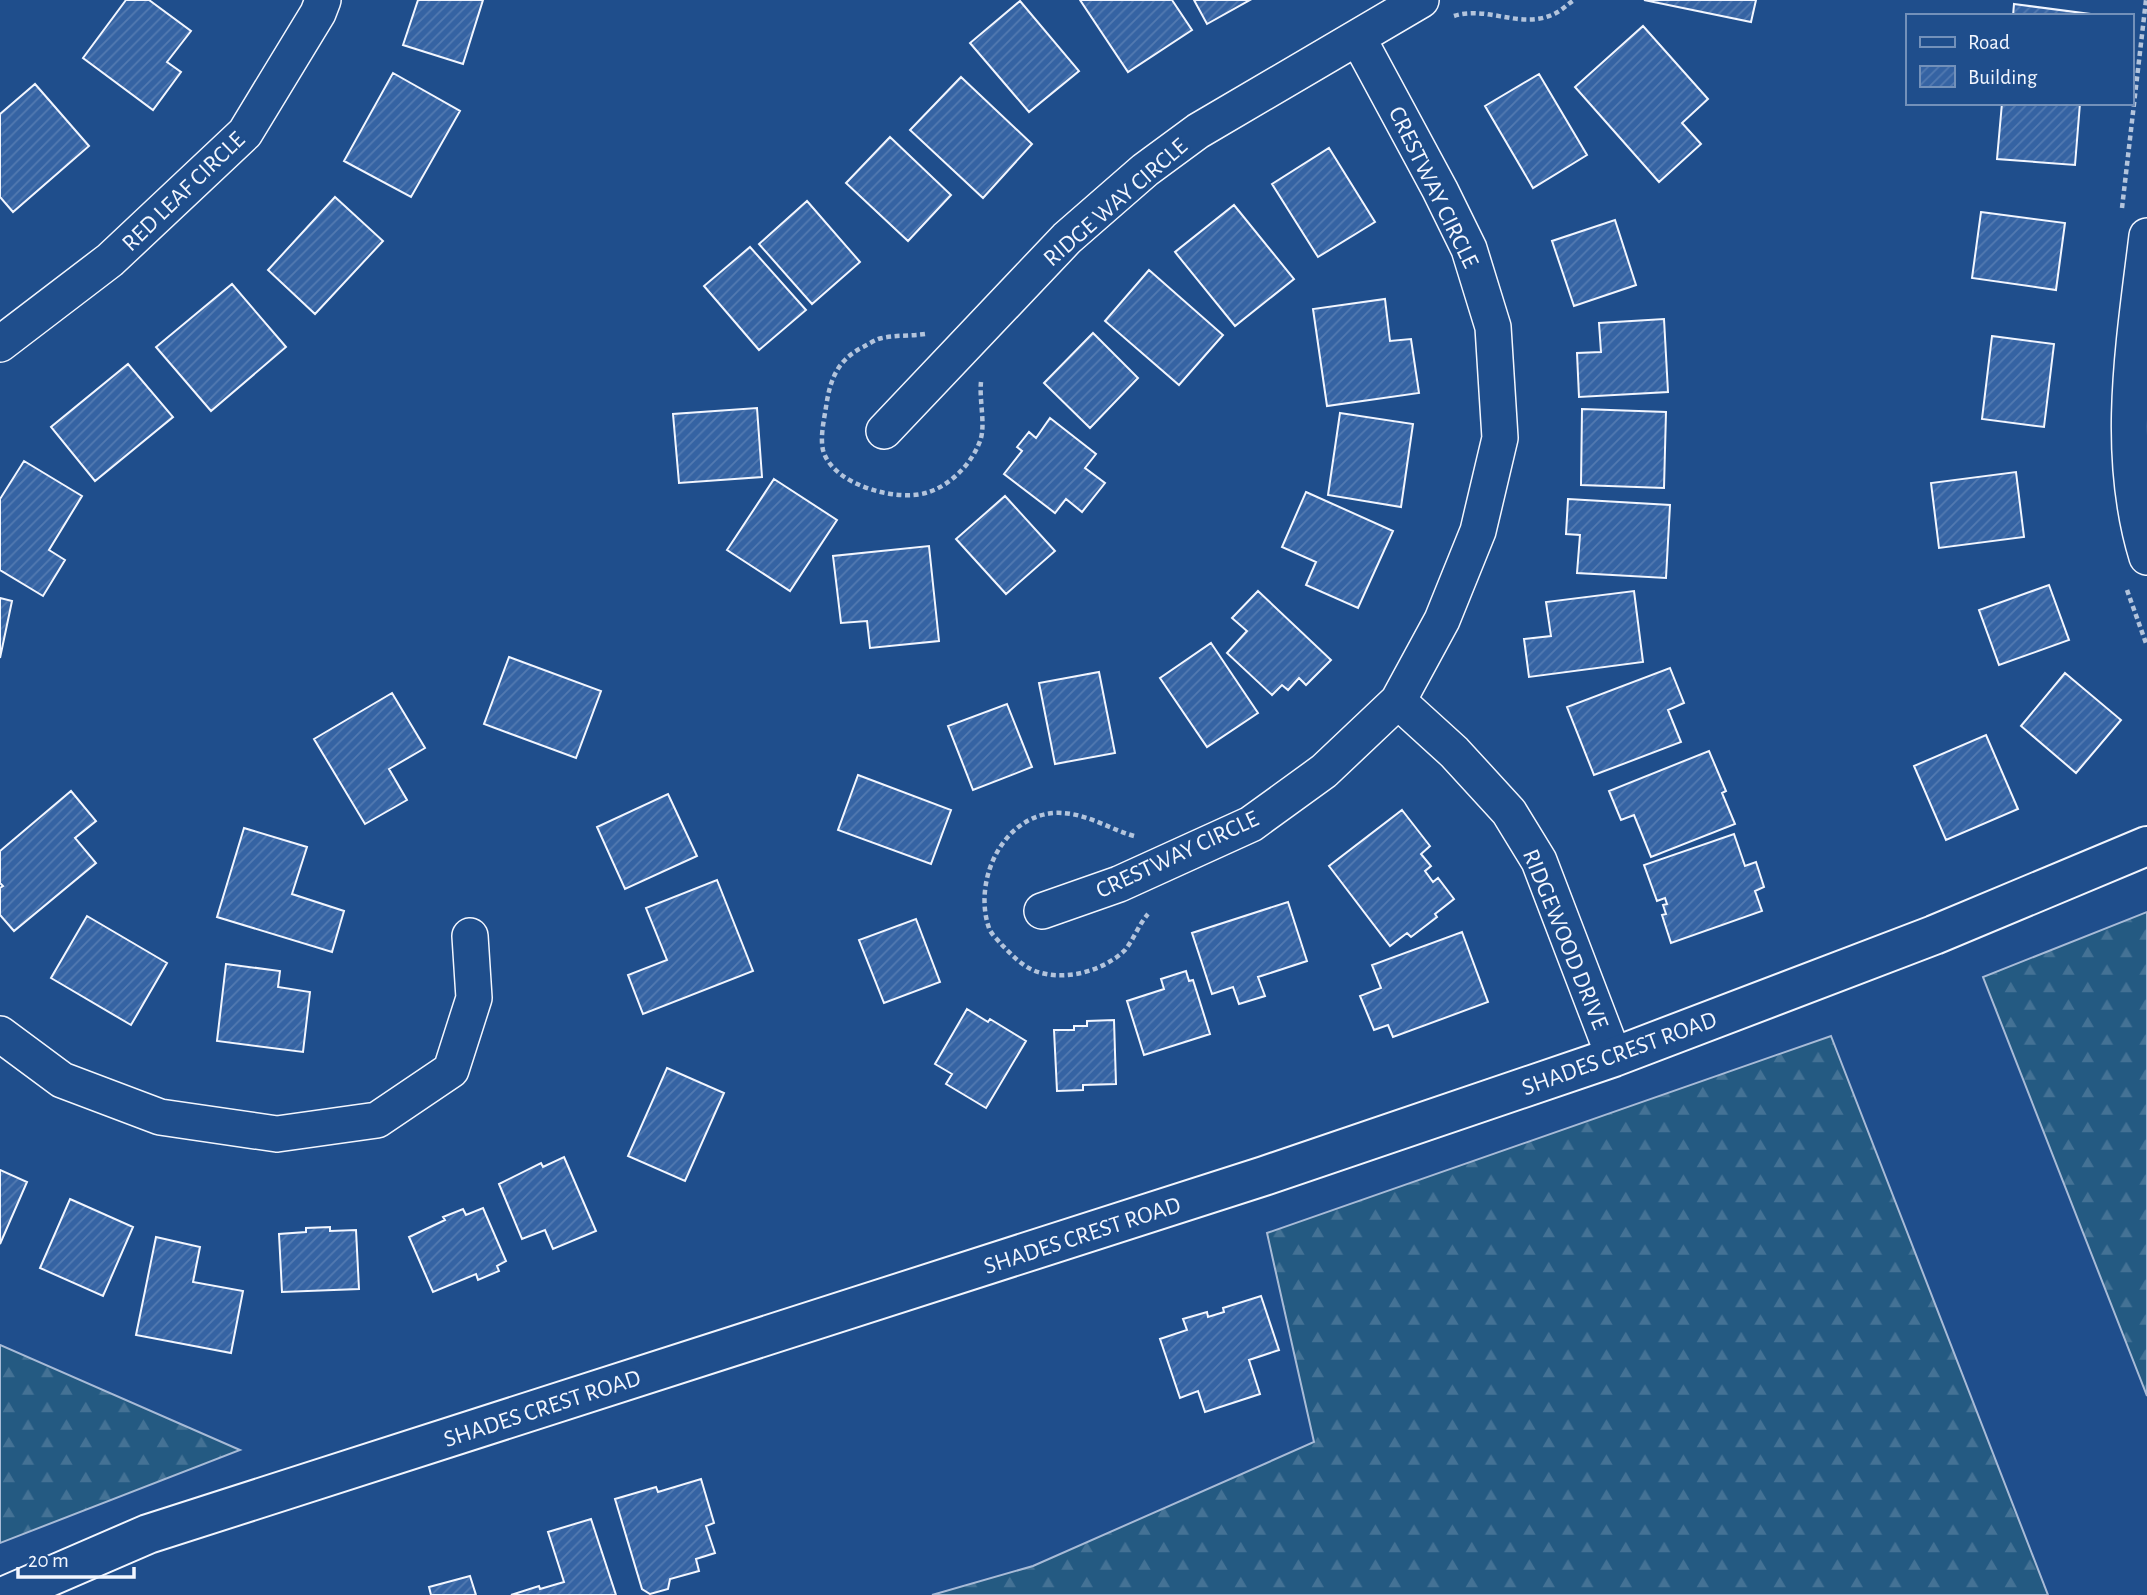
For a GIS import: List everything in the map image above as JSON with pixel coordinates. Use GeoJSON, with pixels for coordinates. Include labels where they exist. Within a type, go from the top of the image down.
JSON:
{"type":"FeatureCollection","features":[{"type":"Feature","properties":{"kind":"street","name":"RED LEAF CIRCLE"},"geometry":{"type":"LineString","coordinates":[[0,344],[110,260],[245,133],[318,13],[323,0]]}},
{"type":"Feature","properties":{"kind":"street","name":"RIDGE WAY CIRCLE"},"geometry":{"type":"LineString","coordinates":[[884,431],[1067,238],[1145,170],[1198,131],[1422,0]]}},
{"type":"Feature","properties":{"kind":"street","name":"CRESTWAY CIRCLE"},"geometry":{"type":"LineString","coordinates":[[1042,911],[1119,884],[1251,824],[1324,772],[1398,701],[1442,620],[1478,531],[1500,438],[1493,327],[1469,249],[1358,38]]}},
{"type":"Feature","properties":{"kind":"street"},"geometry":{"type":"LineString","coordinates":[[2147,236],[2134,345],[2129,463],[2135,513],[2147,557]]}},
{"type":"Feature","properties":{"kind":"street","name":"RIDGEWOOD DRIVE"},"geometry":{"type":"LineString","coordinates":[[1398,701],[1454,752],[1508,812],[1539,861],[1614,1058]]}},
{"type":"Feature","properties":{"kind":"street","name":"SHADES CREST ROAD"},"geometry":{"type":"LineString","coordinates":[[7,1595],[148,1535],[1264,1176],[1614,1058],[1934,935],[2147,846]]}},
{"type":"Feature","properties":{"kind":"street"},"geometry":{"type":"LineString","coordinates":[[0,1034],[62,1080],[160,1116],[277,1134],[377,1120],[451,1070],[474,998],[470,936]]}},
{"type":"Feature","properties":{"kind":"path"},"geometry":{"type":"LineString","coordinates":[[934,329],[924,334],[881,338],[851,353],[838,367],[829,385],[822,432],[823,451],[834,467],[852,482],[876,492],[901,495],[929,493],[955,476],[972,459],[982,437],[983,377]]}},
{"type":"Feature","properties":{"kind":"path"},"geometry":{"type":"LineString","coordinates":[[1142,835],[1134,836],[1072,813],[1050,814],[1026,821],[1003,839],[989,872],[985,905],[990,931],[1016,960],[1035,971],[1060,975],[1085,972],[1109,962],[1126,948],[1152,908]]}},
{"type":"Feature","properties":{"kind":"green space"},"geometry":{"type":"Polygon","coordinates":[[[2147,912],[2147,1396],[1983,977],[2147,912]]]}},
{"type":"Feature","properties":{"kind":"green space"},"geometry":{"type":"Polygon","coordinates":[[[1831,1036],[2048,1595],[932,1595],[1033,1566],[1314,1442],[1267,1233],[1831,1036]]]}},
{"type":"Feature","properties":{"kind":"green space"},"geometry":{"type":"Polygon","coordinates":[[[0,1345],[240,1450],[0,1543],[0,1345]]]}},
{"type":"Feature","properties":{"kind":"building"},"geometry":{"type":"Polygon","coordinates":[[[126,0],[149,0],[191,31],[167,62],[181,72],[153,110],[83,58],[126,0]]]}},
{"type":"Feature","properties":{"kind":"building"},"geometry":{"type":"Polygon","coordinates":[[[418,0],[483,0],[463,64],[403,45],[418,0]]]}},
{"type":"Feature","properties":{"kind":"building"},"geometry":{"type":"Polygon","coordinates":[[[1080,0],[1172,0],[1192,30],[1128,72],[1080,0]]]}},
{"type":"Feature","properties":{"kind":"building"},"geometry":{"type":"Polygon","coordinates":[[[1194,0],[1250,0],[1207,24],[1194,0]]]}},
{"type":"Feature","properties":{"kind":"building"},"geometry":{"type":"Polygon","coordinates":[[[1644,0],[1756,0],[1751,22],[1644,0]]]}},
{"type":"Feature","properties":{"kind":"building"},"geometry":{"type":"Polygon","coordinates":[[[1020,1],[1079,71],[1029,112],[970,43],[1020,1]]]}},
{"type":"Feature","properties":{"kind":"building"},"geometry":{"type":"Polygon","coordinates":[[[2014,4],[2090,14],[2013,14],[2014,4]]]}},
{"type":"Feature","properties":{"kind":"building"},"geometry":{"type":"Polygon","coordinates":[[[1643,26],[1708,99],[1682,123],[1701,144],[1659,182],[1575,87],[1643,26]]]}},
{"type":"Feature","properties":{"kind":"building"},"geometry":{"type":"Polygon","coordinates":[[[393,73],[460,111],[411,197],[344,161],[393,73]]]}},
{"type":"Feature","properties":{"kind":"building"},"geometry":{"type":"Polygon","coordinates":[[[1539,74],[1587,155],[1533,188],[1485,106],[1539,74]]]}},
{"type":"Feature","properties":{"kind":"building"},"geometry":{"type":"Polygon","coordinates":[[[961,77],[1032,144],[983,198],[910,130],[961,77]]]}},
{"type":"Feature","properties":{"kind":"building"},"geometry":{"type":"Polygon","coordinates":[[[35,84],[89,146],[13,212],[0,197],[0,114],[35,84]]]}},
{"type":"Feature","properties":{"kind":"building"},"geometry":{"type":"Polygon","coordinates":[[[2002,105],[2080,105],[2075,165],[1997,159],[2002,105]]]}},
{"type":"Feature","properties":{"kind":"building"},"geometry":{"type":"Polygon","coordinates":[[[890,137],[951,195],[908,241],[846,183],[890,137]]]}},
{"type":"Feature","properties":{"kind":"building"},"geometry":{"type":"Polygon","coordinates":[[[1329,148],[1375,222],[1318,257],[1272,184],[1329,148]]]}},
{"type":"Feature","properties":{"kind":"building"},"geometry":{"type":"Polygon","coordinates":[[[335,197],[383,241],[315,314],[268,270],[335,197]]]}},
{"type":"Feature","properties":{"kind":"building"},"geometry":{"type":"Polygon","coordinates":[[[807,201],[860,262],[812,304],[759,244],[807,201]]]}},
{"type":"Feature","properties":{"kind":"building"},"geometry":{"type":"Polygon","coordinates":[[[1234,205],[1294,279],[1235,326],[1175,252],[1234,205]]]}},
{"type":"Feature","properties":{"kind":"building"},"geometry":{"type":"Polygon","coordinates":[[[1981,212],[2065,223],[2056,290],[1972,278],[1981,212]]]}},
{"type":"Feature","properties":{"kind":"building"},"geometry":{"type":"Polygon","coordinates":[[[1615,220],[1636,285],[1574,306],[1552,241],[1615,220]]]}},
{"type":"Feature","properties":{"kind":"building"},"geometry":{"type":"Polygon","coordinates":[[[750,247],[806,310],[759,350],[704,286],[750,247]]]}},
{"type":"Feature","properties":{"kind":"building"},"geometry":{"type":"Polygon","coordinates":[[[1149,270],[1223,335],[1179,385],[1105,321],[1149,270]]]}},
{"type":"Feature","properties":{"kind":"building"},"geometry":{"type":"Polygon","coordinates":[[[232,284],[286,347],[211,411],[156,347],[232,284]]]}},
{"type":"Feature","properties":{"kind":"building"},"geometry":{"type":"Polygon","coordinates":[[[1385,299],[1390,341],[1411,339],[1419,393],[1327,406],[1313,309],[1385,299]]]}},
{"type":"Feature","properties":{"kind":"building"},"geometry":{"type":"Polygon","coordinates":[[[1664,319],[1668,392],[1579,397],[1577,353],[1601,352],[1599,323],[1664,319]]]}},
{"type":"Feature","properties":{"kind":"building"},"geometry":{"type":"Polygon","coordinates":[[[1093,333],[1138,378],[1090,428],[1044,383],[1093,333]]]}},
{"type":"Feature","properties":{"kind":"building"},"geometry":{"type":"Polygon","coordinates":[[[1992,336],[2054,344],[2044,427],[1982,419],[1992,336]]]}},
{"type":"Feature","properties":{"kind":"building"},"geometry":{"type":"Polygon","coordinates":[[[128,364],[173,417],[95,481],[51,427],[128,364]]]}},
{"type":"Feature","properties":{"kind":"building"},"geometry":{"type":"Polygon","coordinates":[[[757,408],[762,477],[679,483],[673,414],[757,408]]]}},
{"type":"Feature","properties":{"kind":"building"},"geometry":{"type":"Polygon","coordinates":[[[1582,409],[1666,412],[1664,488],[1581,485],[1582,409]]]}},
{"type":"Feature","properties":{"kind":"building"},"geometry":{"type":"Polygon","coordinates":[[[1340,413],[1413,424],[1401,507],[1328,495],[1340,413]]]}},
{"type":"Feature","properties":{"kind":"building"},"geometry":{"type":"Polygon","coordinates":[[[1050,418],[1096,454],[1085,468],[1105,483],[1082,512],[1066,499],[1055,513],[1004,474],[1022,451],[1017,447],[1029,432],[1036,438],[1050,418]]]}},
{"type":"Feature","properties":{"kind":"building"},"geometry":{"type":"Polygon","coordinates":[[[24,461],[82,496],[49,550],[65,560],[43,596],[0,570],[0,499],[24,461]]]}},
{"type":"Feature","properties":{"kind":"building"},"geometry":{"type":"Polygon","coordinates":[[[2016,472],[2024,537],[1939,548],[1931,483],[2016,472]]]}},
{"type":"Feature","properties":{"kind":"building"},"geometry":{"type":"Polygon","coordinates":[[[774,479],[837,520],[790,591],[727,550],[774,479]]]}},
{"type":"Feature","properties":{"kind":"building"},"geometry":{"type":"Polygon","coordinates":[[[1306,492],[1393,531],[1358,608],[1306,585],[1316,562],[1282,547],[1306,492]]]}},
{"type":"Feature","properties":{"kind":"building"},"geometry":{"type":"Polygon","coordinates":[[[1005,496],[1055,551],[1006,594],[956,539],[1005,496]]]}},
{"type":"Feature","properties":{"kind":"building"},"geometry":{"type":"Polygon","coordinates":[[[1568,499],[1670,505],[1666,578],[1577,573],[1580,535],[1566,534],[1568,499]]]}},
{"type":"Feature","properties":{"kind":"building"},"geometry":{"type":"Polygon","coordinates":[[[929,546],[939,641],[870,648],[867,621],[841,623],[833,556],[929,546]]]}},
{"type":"Feature","properties":{"kind":"building"},"geometry":{"type":"Polygon","coordinates":[[[2049,585],[2069,640],[1999,665],[1979,610],[2049,585]]]}},
{"type":"Feature","properties":{"kind":"building"},"geometry":{"type":"Polygon","coordinates":[[[1258,591],[1331,660],[1306,685],[1299,678],[1288,690],[1282,685],[1272,695],[1227,653],[1247,631],[1232,618],[1258,591]]]}},
{"type":"Feature","properties":{"kind":"building"},"geometry":{"type":"Polygon","coordinates":[[[1634,591],[1643,662],[1529,677],[1524,639],[1551,636],[1546,602],[1634,591]]]}},
{"type":"Feature","properties":{"kind":"building"},"geometry":{"type":"Polygon","coordinates":[[[0,598],[12,601],[0,658],[0,598]]]}},
{"type":"Feature","properties":{"kind":"building"},"geometry":{"type":"Polygon","coordinates":[[[1211,643],[1258,713],[1207,747],[1160,678],[1211,643]]]}},
{"type":"Feature","properties":{"kind":"building"},"geometry":{"type":"Polygon","coordinates":[[[509,657],[601,691],[576,758],[484,724],[509,657]]]}},
{"type":"Feature","properties":{"kind":"building"},"geometry":{"type":"Polygon","coordinates":[[[1670,668],[1684,703],[1668,710],[1681,742],[1594,775],[1567,707],[1670,668]]]}},
{"type":"Feature","properties":{"kind":"building"},"geometry":{"type":"Polygon","coordinates":[[[1099,672],[1115,753],[1055,764],[1039,683],[1099,672]]]}},
{"type":"Feature","properties":{"kind":"building"},"geometry":{"type":"Polygon","coordinates":[[[2065,673],[2121,720],[2076,773],[2021,726],[2065,673]]]}},
{"type":"Feature","properties":{"kind":"building"},"geometry":{"type":"Polygon","coordinates":[[[392,693],[425,748],[389,769],[407,800],[365,824],[314,739],[392,693]]]}},
{"type":"Feature","properties":{"kind":"building"},"geometry":{"type":"Polygon","coordinates":[[[1007,704],[1032,767],[973,790],[948,726],[1007,704]]]}},
{"type":"Feature","properties":{"kind":"building"},"geometry":{"type":"Polygon","coordinates":[[[1986,735],[2018,809],[1946,840],[1914,766],[1986,735]]]}},
{"type":"Feature","properties":{"kind":"building"},"geometry":{"type":"Polygon","coordinates":[[[1709,751],[1726,791],[1722,793],[1735,824],[1651,857],[1634,815],[1621,820],[1609,791],[1709,751]]]}},
{"type":"Feature","properties":{"kind":"building"},"geometry":{"type":"Polygon","coordinates":[[[858,775],[951,810],[931,864],[838,830],[858,775]]]}},
{"type":"Feature","properties":{"kind":"building"},"geometry":{"type":"Polygon","coordinates":[[[71,791],[96,821],[75,838],[96,863],[14,931],[0,915],[0,888],[3,886],[0,883],[0,851],[71,791]]]}},
{"type":"Feature","properties":{"kind":"building"},"geometry":{"type":"Polygon","coordinates":[[[668,794],[697,856],[625,889],[597,827],[668,794]]]}},
{"type":"Feature","properties":{"kind":"building"},"geometry":{"type":"Polygon","coordinates":[[[1402,810],[1430,846],[1421,854],[1431,866],[1425,871],[1433,882],[1438,878],[1454,899],[1435,914],[1437,917],[1411,937],[1407,933],[1390,946],[1329,866],[1402,810]]]}},
{"type":"Feature","properties":{"kind":"building"},"geometry":{"type":"Polygon","coordinates":[[[244,828],[307,847],[292,894],[344,911],[332,952],[217,917],[244,828]]]}},
{"type":"Feature","properties":{"kind":"building"},"geometry":{"type":"Polygon","coordinates":[[[1734,834],[1745,866],[1756,862],[1764,887],[1755,891],[1762,911],[1671,943],[1662,915],[1666,914],[1663,905],[1667,904],[1665,898],[1657,901],[1644,865],[1734,834]]]}},
{"type":"Feature","properties":{"kind":"building"},"geometry":{"type":"Polygon","coordinates":[[[717,880],[753,971],[643,1014],[628,975],[667,960],[646,908],[717,880]]]}},
{"type":"Feature","properties":{"kind":"building"},"geometry":{"type":"Polygon","coordinates":[[[1288,902],[1307,961],[1258,977],[1265,996],[1239,1004],[1233,987],[1212,994],[1192,933],[1288,902]]]}},
{"type":"Feature","properties":{"kind":"building"},"geometry":{"type":"Polygon","coordinates":[[[87,916],[167,963],[131,1025],[51,978],[87,916]]]}},
{"type":"Feature","properties":{"kind":"building"},"geometry":{"type":"Polygon","coordinates":[[[916,919],[940,982],[884,1003],[859,940],[916,919]]]}},
{"type":"Feature","properties":{"kind":"building"},"geometry":{"type":"Polygon","coordinates":[[[1462,932],[1488,1002],[1393,1037],[1388,1025],[1374,1030],[1360,996],[1381,988],[1372,965],[1462,932]]]}},
{"type":"Feature","properties":{"kind":"building"},"geometry":{"type":"Polygon","coordinates":[[[226,964],[280,971],[278,987],[310,992],[303,1052],[217,1041],[226,964]]]}},
{"type":"Feature","properties":{"kind":"building"},"geometry":{"type":"Polygon","coordinates":[[[1186,971],[1189,981],[1193,980],[1210,1034],[1144,1055],[1127,1001],[1164,989],[1161,979],[1186,971]]]}},
{"type":"Feature","properties":{"kind":"building"},"geometry":{"type":"Polygon","coordinates":[[[967,1009],[988,1022],[990,1019],[1026,1041],[986,1108],[946,1084],[952,1074],[935,1064],[967,1009]]]}},
{"type":"Feature","properties":{"kind":"building"},"geometry":{"type":"Polygon","coordinates":[[[1114,1020],[1116,1084],[1083,1085],[1083,1090],[1057,1091],[1054,1030],[1074,1030],[1074,1026],[1087,1026],[1087,1021],[1114,1020]]]}},
{"type":"Feature","properties":{"kind":"building"},"geometry":{"type":"Polygon","coordinates":[[[667,1068],[724,1093],[685,1181],[628,1156],[667,1068]]]}},
{"type":"Feature","properties":{"kind":"building"},"geometry":{"type":"Polygon","coordinates":[[[564,1157],[596,1231],[553,1249],[545,1230],[522,1239],[499,1184],[541,1163],[543,1167],[564,1157]]]}},
{"type":"Feature","properties":{"kind":"building"},"geometry":{"type":"Polygon","coordinates":[[[0,1170],[27,1182],[0,1244],[0,1170]]]}},
{"type":"Feature","properties":{"kind":"building"},"geometry":{"type":"Polygon","coordinates":[[[70,1199],[133,1227],[103,1296],[40,1268],[70,1199]]]}},
{"type":"Feature","properties":{"kind":"building"},"geometry":{"type":"Polygon","coordinates":[[[483,1208],[506,1261],[497,1266],[499,1271],[478,1280],[476,1274],[433,1292],[409,1237],[445,1220],[443,1217],[463,1209],[466,1215],[483,1208]]]}},
{"type":"Feature","properties":{"kind":"building"},"geometry":{"type":"Polygon","coordinates":[[[330,1227],[330,1231],[356,1230],[359,1289],[282,1292],[279,1234],[306,1232],[306,1228],[330,1227]]]}},
{"type":"Feature","properties":{"kind":"building"},"geometry":{"type":"Polygon","coordinates":[[[156,1237],[200,1247],[193,1282],[243,1291],[231,1353],[136,1335],[156,1237]]]}},
{"type":"Feature","properties":{"kind":"building"},"geometry":{"type":"Polygon","coordinates":[[[1261,1296],[1279,1350],[1249,1360],[1260,1394],[1205,1412],[1198,1391],[1180,1398],[1160,1339],[1187,1330],[1183,1319],[1207,1312],[1208,1317],[1224,1312],[1223,1308],[1261,1296]]]}},
{"type":"Feature","properties":{"kind":"building"},"geometry":{"type":"Polygon","coordinates":[[[701,1479],[714,1523],[706,1526],[715,1553],[696,1559],[699,1571],[670,1579],[668,1589],[650,1594],[642,1589],[615,1499],[656,1487],[658,1492],[701,1479]]]}},
{"type":"Feature","properties":{"kind":"building"},"geometry":{"type":"Polygon","coordinates":[[[591,1519],[616,1595],[511,1595],[564,1582],[548,1532],[591,1519]]]}},
{"type":"Feature","properties":{"kind":"building"},"geometry":{"type":"Polygon","coordinates":[[[470,1576],[476,1595],[431,1595],[429,1587],[470,1576]]]}}]}
